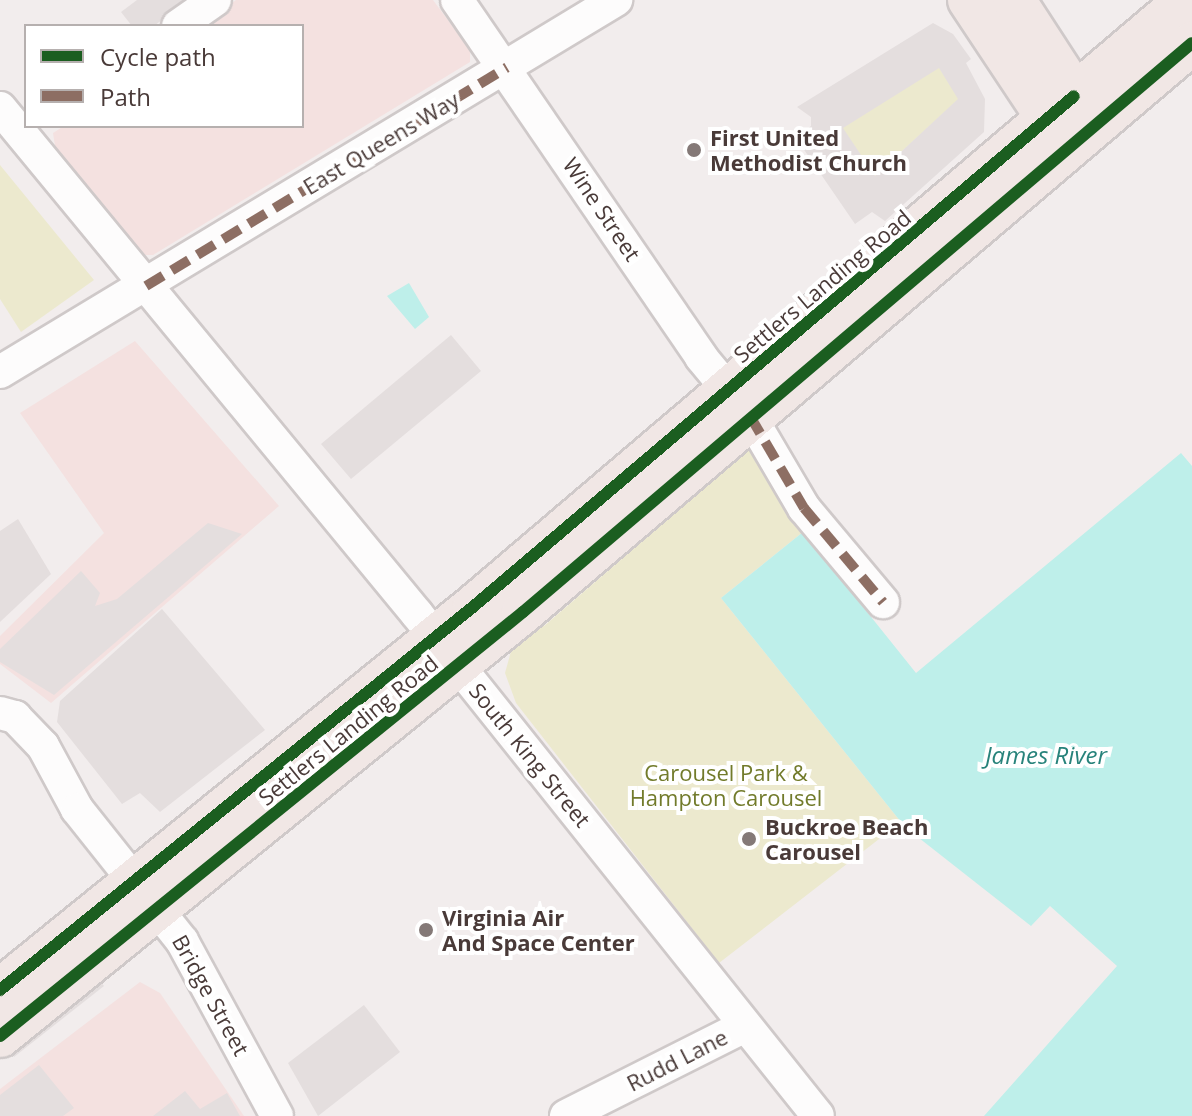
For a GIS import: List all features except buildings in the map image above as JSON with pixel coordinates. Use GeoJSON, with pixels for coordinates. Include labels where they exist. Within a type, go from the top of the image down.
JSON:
{"type":"FeatureCollection","features":[{"type":"Feature","properties":{"kind":"main road"},"geometry":{"type":"LineString","coordinates":[[969,0],[1071,122]]}},
{"type":"Feature","properties":{"kind":"main road"},"geometry":{"type":"LineString","coordinates":[[1014,0],[1071,122]]}},
{"type":"Feature","properties":{"kind":"main road","name":"Settlers Landing Road"},"geometry":{"type":"LineString","coordinates":[[0,1036],[148,895],[447,652],[1071,122],[1184,17]]}},
{"type":"Feature","properties":{"kind":"main road","name":"Settlers Landing Road"},"geometry":{"type":"LineString","coordinates":[[0,990],[148,895]]}},
{"type":"Feature","properties":{"kind":"street"},"geometry":{"type":"LineString","coordinates":[[181,24],[215,0]]}},
{"type":"Feature","properties":{"kind":"street","name":"Wine Street"},"geometry":{"type":"LineString","coordinates":[[457,0],[507,67],[739,404]]}},
{"type":"Feature","properties":{"kind":"street","name":"East Queens Way"},"geometry":{"type":"LineString","coordinates":[[0,372],[616,0]]}},
{"type":"Feature","properties":{"kind":"street","name":"South King Street"},"geometry":{"type":"LineString","coordinates":[[0,108],[447,652],[818,1116]]}},
{"type":"Feature","properties":{"kind":"street"},"geometry":{"type":"LineString","coordinates":[[739,404],[804,508],[883,602]]}},
{"type":"Feature","properties":{"kind":"street","name":"Bridge Street"},"geometry":{"type":"LineString","coordinates":[[0,713],[15,717],[43,746],[77,809],[182,941],[277,1116]]}},
{"type":"Feature","properties":{"kind":"street","name":"Rudd Lane"},"geometry":{"type":"LineString","coordinates":[[566,1116],[745,1026]]}},
{"type":"Feature","properties":{"kind":"shaded area"},"geometry":{"type":"Polygon","coordinates":[[[137,0],[187,0],[157,24],[130,24],[121,12],[137,0]]]}},
{"type":"Feature","properties":{"kind":"shaded area"},"geometry":{"type":"Polygon","coordinates":[[[236,0],[433,0],[470,50],[470,62],[153,255],[132,255],[55,146],[53,133],[61,128],[304,128],[304,24],[205,24],[236,0]]]}},
{"type":"Feature","properties":{"kind":"shaded area"},"geometry":{"type":"Polygon","coordinates":[[[933,23],[953,34],[971,59],[966,63],[985,99],[984,132],[885,221],[872,212],[855,224],[796,138],[811,126],[811,117],[797,107],[933,23]],[[939,68],[843,128],[875,176],[958,99],[939,68]]]}},
{"type":"Feature","properties":{"kind":"shaded area"},"geometry":{"type":"Polygon","coordinates":[[[451,335],[481,371],[351,479],[321,444],[451,335]]]}},
{"type":"Feature","properties":{"kind":"shaded area"},"geometry":{"type":"Polygon","coordinates":[[[135,341],[279,506],[51,703],[0,664],[0,636],[104,533],[20,413],[135,341]]]}},
{"type":"Feature","properties":{"kind":"shaded area"},"geometry":{"type":"Polygon","coordinates":[[[18,519],[51,574],[0,622],[0,531],[18,519]]]}},
{"type":"Feature","properties":{"kind":"shaded area"},"geometry":{"type":"Polygon","coordinates":[[[208,523],[242,534],[54,695],[0,662],[0,649],[81,571],[100,593],[95,606],[117,599],[208,523]]]}},
{"type":"Feature","properties":{"kind":"shaded area"},"geometry":{"type":"Polygon","coordinates":[[[162,609],[265,730],[160,812],[140,793],[122,804],[57,722],[60,701],[162,609]]]}},
{"type":"Feature","properties":{"kind":"shaded area"},"geometry":{"type":"Polygon","coordinates":[[[99,980],[104,986],[14,1057],[9,1050],[99,980]]]}},
{"type":"Feature","properties":{"kind":"shaded area"},"geometry":{"type":"Polygon","coordinates":[[[140,982],[160,993],[244,1116],[0,1116],[0,1089],[140,982]]]}},
{"type":"Feature","properties":{"kind":"shaded area"},"geometry":{"type":"Polygon","coordinates":[[[364,1005],[400,1052],[318,1116],[288,1063],[364,1005]]]}},
{"type":"Feature","properties":{"kind":"shaded area"},"geometry":{"type":"Polygon","coordinates":[[[39,1065],[74,1108],[63,1116],[0,1116],[0,1095],[39,1065]]]}},
{"type":"Feature","properties":{"kind":"shaded area"},"geometry":{"type":"Polygon","coordinates":[[[185,1091],[200,1109],[227,1093],[240,1116],[153,1116],[185,1091]]]}},
{"type":"Feature","properties":{"kind":"green space"},"geometry":{"type":"Polygon","coordinates":[[[939,67],[959,99],[875,176],[842,128],[939,67]]]}},
{"type":"Feature","properties":{"kind":"green space"},"geometry":{"type":"Polygon","coordinates":[[[0,165],[94,280],[21,332],[0,299],[0,165]]]}},
{"type":"Feature","properties":{"kind":"green space","name":"Carousel Park & Hampton Carousel"},"geometry":{"type":"Polygon","coordinates":[[[746,447],[752,448],[803,532],[721,598],[901,822],[719,963],[516,703],[505,673],[513,644],[533,626],[544,626],[732,464],[730,455],[746,447]]]}},
{"type":"Feature","properties":{"kind":"water"},"geometry":{"type":"Polygon","coordinates":[[[409,283],[429,317],[415,329],[387,296],[409,283]]]}},
{"type":"Feature","properties":{"kind":"water","name":"James River"},"geometry":{"type":"Polygon","coordinates":[[[1181,453],[1192,466],[1192,1116],[984,1116],[1117,966],[1050,906],[1031,926],[905,827],[721,598],[803,532],[916,673],[1181,453]]]}},
{"type":"Feature","properties":{"kind":"marked path"},"geometry":{"type":"LineString","coordinates":[[146,286],[507,67]]}},
{"type":"Feature","properties":{"kind":"marked path"},"geometry":{"type":"LineString","coordinates":[[750,416],[804,508],[883,602]]}},
{"type":"Feature","properties":{"kind":"cycle path"},"geometry":{"type":"LineString","coordinates":[[0,1036],[523,612],[1192,43]]}},
{"type":"Feature","properties":{"kind":"cycle path"},"geometry":{"type":"LineString","coordinates":[[0,990],[474,606],[1074,96]]}},
{"type":"Feature","properties":{"kind":"place","name":"First United Methodist Church"},"geometry":{"type":"Point","coordinates":[694,150]}},
{"type":"Feature","properties":{"kind":"place","name":"Buckroe Beach Carousel"},"geometry":{"type":"Point","coordinates":[749,839]}},
{"type":"Feature","properties":{"kind":"place","name":"Virginia Air And Space Center"},"geometry":{"type":"Point","coordinates":[426,930]}}]}
